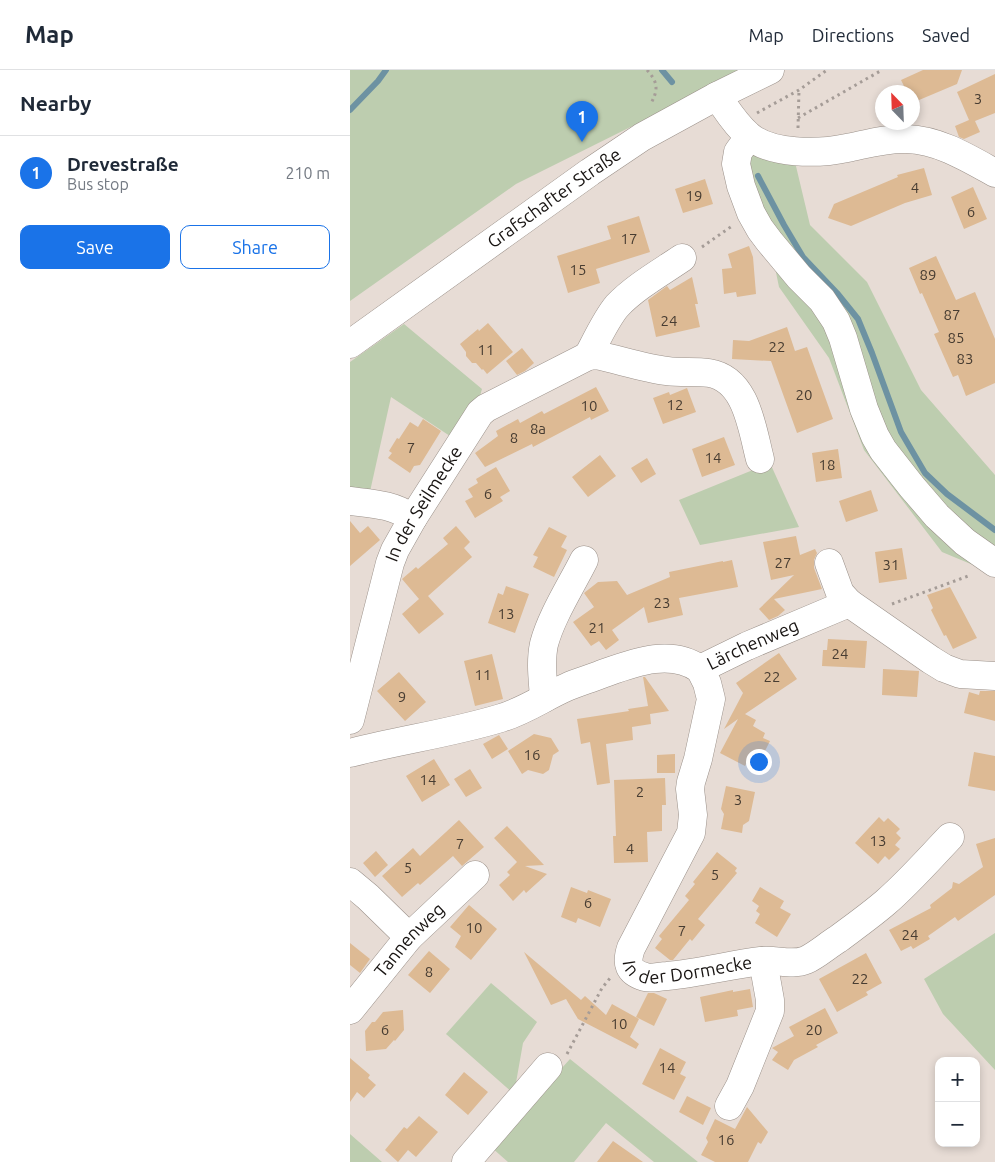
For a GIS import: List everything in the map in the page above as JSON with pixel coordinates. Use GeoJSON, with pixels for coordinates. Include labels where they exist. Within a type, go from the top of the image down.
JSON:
{"type":"FeatureCollection","features":[{"type":"Feature","properties":{"kind":"street","name":"Grafschafter Straße"},"geometry":{"type":"LineString","coordinates":[[350,344],[590,172],[642,137],[717,96],[770,70]]}},
{"type":"Feature","properties":{"kind":"street"},"geometry":{"type":"LineString","coordinates":[[717,96],[743,130],[760,143],[773,148],[808,151],[835,150],[890,140],[925,140],[952,150],[995,173]]}},
{"type":"Feature","properties":{"kind":"street"},"geometry":{"type":"LineString","coordinates":[[743,130],[736,164],[740,186],[751,213],[769,241],[799,277],[822,300],[836,321],[843,338],[864,410],[883,450],[937,516],[965,542],[984,568]]}},
{"type":"Feature","properties":{"kind":"street"},"geometry":{"type":"LineString","coordinates":[[682,258],[635,290],[617,306],[588,356],[602,357],[667,371],[710,373],[726,380],[734,386],[748,413],[760,459]]}},
{"type":"Feature","properties":{"kind":"street","name":"In der Seilmecke"},"geometry":{"type":"LineString","coordinates":[[350,720],[390,563],[395,550],[413,518],[480,413],[496,402],[588,356]]}},
{"type":"Feature","properties":{"kind":"street"},"geometry":{"type":"LineString","coordinates":[[350,500],[392,507],[413,518]]}},
{"type":"Feature","properties":{"kind":"street"},"geometry":{"type":"LineString","coordinates":[[544,698],[542,668],[544,646],[550,626],[584,560]]}},
{"type":"Feature","properties":{"kind":"street"},"geometry":{"type":"LineString","coordinates":[[829,563],[840,593],[856,609],[944,668],[960,674],[995,676]]}},
{"type":"Feature","properties":{"kind":"street","name":"Lärchenweg"},"geometry":{"type":"LineString","coordinates":[[350,753],[500,719],[525,709],[566,687],[646,660],[676,659],[687,661],[700,669],[732,653],[856,609]]}},
{"type":"Feature","properties":{"kind":"street","name":"In der Dormecke"},"geometry":{"type":"LineString","coordinates":[[700,669],[707,683],[711,699],[691,782],[693,815],[690,833],[631,948],[628,963],[630,968],[636,973],[654,978],[763,961],[793,962],[807,960],[886,902],[914,877],[950,837]]}},
{"type":"Feature","properties":{"kind":"street","name":"Tannenweg"},"geometry":{"type":"LineString","coordinates":[[350,1010],[409,937],[475,875]]}},
{"type":"Feature","properties":{"kind":"street"},"geometry":{"type":"LineString","coordinates":[[350,882],[368,896],[409,937]]}},
{"type":"Feature","properties":{"kind":"street","name":"In der Dormecke"},"geometry":{"type":"LineString","coordinates":[[729,1106],[740,1086],[770,1011],[770,1000],[763,961]]}},
{"type":"Feature","properties":{"kind":"street"},"geometry":{"type":"LineString","coordinates":[[466,1162],[548,1067]]}},
{"type":"Feature","properties":{"kind":"path"},"geometry":{"type":"LineString","coordinates":[[642,137],[644,117],[655,96],[656,90],[654,79],[648,70]]}},
{"type":"Feature","properties":{"kind":"path"},"geometry":{"type":"LineString","coordinates":[[743,130],[827,70]]}},
{"type":"Feature","properties":{"kind":"path"},"geometry":{"type":"LineString","coordinates":[[799,90],[798,118],[882,70]]}},
{"type":"Feature","properties":{"kind":"path"},"geometry":{"type":"LineString","coordinates":[[682,258],[698,250],[751,213]]}},
{"type":"Feature","properties":{"kind":"path"},"geometry":{"type":"LineString","coordinates":[[856,609],[984,568]]}},
{"type":"Feature","properties":{"kind":"path"},"geometry":{"type":"LineString","coordinates":[[548,1067],[567,1054],[602,988],[610,977],[628,963]]}},
{"type":"Feature","properties":{"kind":"green space"},"geometry":{"type":"Polygon","coordinates":[[[350,70],[745,70],[516,184],[350,301],[350,70]]]}},
{"type":"Feature","properties":{"kind":"green space"},"geometry":{"type":"Polygon","coordinates":[[[749,154],[795,162],[810,225],[867,282],[921,390],[995,475],[995,549],[978,567],[942,552],[864,450],[829,358],[779,287],[765,219],[748,177],[749,154]]]}},
{"type":"Feature","properties":{"kind":"green space"},"geometry":{"type":"Polygon","coordinates":[[[404,324],[482,389],[476,409],[456,440],[391,397],[369,496],[350,495],[350,362],[404,324]]]}},
{"type":"Feature","properties":{"kind":"green space"},"geometry":{"type":"Polygon","coordinates":[[[770,463],[799,527],[700,545],[679,500],[770,463]]]}},
{"type":"Feature","properties":{"kind":"green space"},"geometry":{"type":"Polygon","coordinates":[[[995,933],[995,1070],[943,1014],[924,979],[995,933]]]}},
{"type":"Feature","properties":{"kind":"green space"},"geometry":{"type":"Polygon","coordinates":[[[491,983],[537,1022],[523,1043],[514,1094],[446,1034],[491,983]]]}},
{"type":"Feature","properties":{"kind":"green space"},"geometry":{"type":"Polygon","coordinates":[[[570,1059],[698,1162],[654,1162],[606,1123],[574,1162],[508,1162],[491,1147],[570,1059]]]}},
{"type":"Feature","properties":{"kind":"green space"},"geometry":{"type":"Polygon","coordinates":[[[350,1134],[382,1162],[350,1162],[350,1134]]]}},
{"type":"Feature","properties":{"kind":"building"},"geometry":{"type":"Polygon","coordinates":[[[923,70],[962,70],[957,84],[920,100],[920,85],[904,85],[901,80],[923,70]]]}},
{"type":"Feature","properties":{"kind":"building"},"geometry":{"type":"Polygon","coordinates":[[[995,74],[995,113],[975,121],[980,132],[964,139],[959,137],[955,126],[969,120],[957,92],[995,74]]]}},
{"type":"Feature","properties":{"kind":"building"},"geometry":{"type":"Polygon","coordinates":[[[924,168],[932,195],[905,203],[851,226],[828,218],[834,204],[898,177],[897,175],[924,168]]]}},
{"type":"Feature","properties":{"kind":"building"},"geometry":{"type":"Polygon","coordinates":[[[705,179],[713,204],[683,213],[675,189],[705,179]]]}},
{"type":"Feature","properties":{"kind":"building"},"geometry":{"type":"Polygon","coordinates":[[[973,187],[987,219],[964,229],[951,197],[973,187]]]}},
{"type":"Feature","properties":{"kind":"building"},"geometry":{"type":"Polygon","coordinates":[[[639,216],[650,252],[596,269],[600,283],[568,293],[557,256],[611,239],[607,226],[639,216]]]}},
{"type":"Feature","properties":{"kind":"building"},"geometry":{"type":"Polygon","coordinates":[[[749,246],[753,257],[756,294],[737,297],[736,292],[724,294],[722,269],[732,268],[728,254],[749,246]]]}},
{"type":"Feature","properties":{"kind":"building"},"geometry":{"type":"Polygon","coordinates":[[[936,256],[956,300],[975,292],[995,339],[995,383],[966,396],[958,375],[953,377],[934,334],[939,332],[909,268],[936,256]]]}},
{"type":"Feature","properties":{"kind":"building"},"geometry":{"type":"Polygon","coordinates":[[[692,277],[698,304],[695,304],[700,327],[656,337],[648,300],[667,286],[670,290],[692,277]]]}},
{"type":"Feature","properties":{"kind":"building"},"geometry":{"type":"Polygon","coordinates":[[[488,323],[513,352],[487,374],[476,363],[472,363],[460,344],[488,323]]]}},
{"type":"Feature","properties":{"kind":"building"},"geometry":{"type":"Polygon","coordinates":[[[787,327],[795,351],[807,347],[833,419],[797,433],[771,361],[732,359],[733,340],[749,341],[787,327]]]}},
{"type":"Feature","properties":{"kind":"building"},"geometry":{"type":"Polygon","coordinates":[[[522,348],[534,363],[517,375],[506,361],[522,348]]]}},
{"type":"Feature","properties":{"kind":"building"},"geometry":{"type":"Polygon","coordinates":[[[596,387],[609,411],[591,420],[590,417],[533,447],[532,444],[485,467],[475,453],[498,436],[496,431],[518,419],[520,423],[542,411],[544,414],[596,387]]]}},
{"type":"Feature","properties":{"kind":"building"},"geometry":{"type":"Polygon","coordinates":[[[687,388],[696,412],[663,424],[653,398],[669,392],[670,395],[687,388]]]}},
{"type":"Feature","properties":{"kind":"building"},"geometry":{"type":"Polygon","coordinates":[[[423,419],[441,431],[420,465],[414,466],[410,473],[388,458],[392,453],[389,451],[410,422],[418,427],[423,419]]]}},
{"type":"Feature","properties":{"kind":"building"},"geometry":{"type":"Polygon","coordinates":[[[724,437],[735,465],[702,477],[692,449],[724,437]]]}},
{"type":"Feature","properties":{"kind":"building"},"geometry":{"type":"Polygon","coordinates":[[[838,449],[842,478],[816,482],[812,453],[838,449]]]}},
{"type":"Feature","properties":{"kind":"building"},"geometry":{"type":"Polygon","coordinates":[[[600,455],[616,476],[588,497],[572,477],[600,455]]]}},
{"type":"Feature","properties":{"kind":"building"},"geometry":{"type":"Polygon","coordinates":[[[647,458],[656,474],[641,483],[631,468],[647,458]]]}},
{"type":"Feature","properties":{"kind":"building"},"geometry":{"type":"Polygon","coordinates":[[[496,467],[510,491],[500,497],[503,501],[475,518],[465,501],[473,497],[468,489],[478,483],[476,479],[496,467]]]}},
{"type":"Feature","properties":{"kind":"building"},"geometry":{"type":"Polygon","coordinates":[[[871,490],[878,511],[846,522],[839,501],[871,490]]]}},
{"type":"Feature","properties":{"kind":"building"},"geometry":{"type":"Polygon","coordinates":[[[350,521],[360,533],[368,526],[380,540],[350,566],[350,521]]]}},
{"type":"Feature","properties":{"kind":"building"},"geometry":{"type":"Polygon","coordinates":[[[456,526],[470,542],[464,548],[472,557],[428,596],[444,614],[419,634],[402,614],[419,599],[402,579],[416,567],[418,569],[448,544],[443,538],[456,526]]]}},
{"type":"Feature","properties":{"kind":"building"},"geometry":{"type":"Polygon","coordinates":[[[549,527],[567,536],[561,547],[567,550],[554,577],[533,567],[538,557],[533,555],[549,527]]]}},
{"type":"Feature","properties":{"kind":"building"},"geometry":{"type":"Polygon","coordinates":[[[796,536],[800,555],[815,549],[817,553],[814,560],[814,568],[822,589],[774,599],[785,610],[769,620],[759,609],[794,575],[771,580],[763,542],[796,536]]]}},
{"type":"Feature","properties":{"kind":"building"},"geometry":{"type":"Polygon","coordinates":[[[902,548],[907,579],[879,583],[875,552],[902,548]]]}},
{"type":"Feature","properties":{"kind":"building"},"geometry":{"type":"Polygon","coordinates":[[[732,560],[738,587],[679,598],[683,615],[648,623],[644,607],[612,630],[619,640],[606,650],[599,641],[591,646],[573,622],[594,607],[584,593],[598,582],[617,581],[627,595],[670,577],[669,572],[732,560]]]}},
{"type":"Feature","properties":{"kind":"building"},"geometry":{"type":"Polygon","coordinates":[[[506,586],[529,594],[515,633],[488,623],[498,593],[503,595],[506,586]]]}},
{"type":"Feature","properties":{"kind":"building"},"geometry":{"type":"Polygon","coordinates":[[[950,587],[977,638],[953,649],[931,610],[933,608],[927,595],[950,587]]]}},
{"type":"Feature","properties":{"kind":"building"},"geometry":{"type":"Polygon","coordinates":[[[828,639],[867,641],[865,668],[822,666],[823,650],[827,650],[828,639]]]}},
{"type":"Feature","properties":{"kind":"building"},"geometry":{"type":"Polygon","coordinates":[[[779,653],[797,679],[745,714],[756,720],[753,726],[765,733],[763,738],[770,741],[763,755],[758,753],[757,755],[752,752],[745,766],[720,753],[738,719],[724,729],[743,693],[736,683],[779,653]]]}},
{"type":"Feature","properties":{"kind":"building"},"geometry":{"type":"Polygon","coordinates":[[[492,654],[503,699],[475,706],[464,661],[492,654]]]}},
{"type":"Feature","properties":{"kind":"building"},"geometry":{"type":"Polygon","coordinates":[[[883,669],[919,671],[917,697],[882,695],[883,669]]]}},
{"type":"Feature","properties":{"kind":"building"},"geometry":{"type":"Polygon","coordinates":[[[399,672],[426,702],[405,721],[377,691],[399,672]]]}},
{"type":"Feature","properties":{"kind":"building"},"geometry":{"type":"Polygon","coordinates":[[[643,677],[645,677],[669,711],[650,714],[651,724],[632,727],[633,740],[606,744],[610,783],[597,785],[590,742],[581,744],[577,719],[648,706],[643,677]]]}},
{"type":"Feature","properties":{"kind":"building"},"geometry":{"type":"Polygon","coordinates":[[[980,691],[995,691],[995,721],[964,713],[969,692],[979,695],[980,691]]]}},
{"type":"Feature","properties":{"kind":"building"},"geometry":{"type":"Polygon","coordinates":[[[534,734],[551,738],[559,751],[553,755],[549,770],[543,774],[528,770],[522,774],[508,751],[534,734]]]}},
{"type":"Feature","properties":{"kind":"building"},"geometry":{"type":"Polygon","coordinates":[[[499,735],[508,749],[492,759],[483,744],[499,735]]]}},
{"type":"Feature","properties":{"kind":"building"},"geometry":{"type":"Polygon","coordinates":[[[974,752],[995,756],[995,791],[968,786],[974,752]]]}},
{"type":"Feature","properties":{"kind":"building"},"geometry":{"type":"Polygon","coordinates":[[[675,754],[675,773],[657,773],[657,755],[675,754]]]}},
{"type":"Feature","properties":{"kind":"building"},"geometry":{"type":"Polygon","coordinates":[[[434,759],[450,785],[422,802],[406,776],[434,759]]]}},
{"type":"Feature","properties":{"kind":"building"},"geometry":{"type":"Polygon","coordinates":[[[470,769],[482,788],[466,797],[454,779],[470,769]]]}},
{"type":"Feature","properties":{"kind":"building"},"geometry":{"type":"Polygon","coordinates":[[[665,778],[666,805],[662,805],[662,831],[647,832],[648,862],[614,863],[613,836],[616,836],[614,780],[665,778]]]}},
{"type":"Feature","properties":{"kind":"building"},"geometry":{"type":"Polygon","coordinates":[[[726,786],[755,792],[749,821],[743,825],[742,833],[721,829],[724,814],[721,809],[726,786]]]}},
{"type":"Feature","properties":{"kind":"building"},"geometry":{"type":"Polygon","coordinates":[[[879,817],[884,822],[888,818],[900,829],[896,833],[901,838],[895,845],[900,849],[889,860],[885,856],[878,864],[855,843],[879,817]]]}},
{"type":"Feature","properties":{"kind":"building"},"geometry":{"type":"Polygon","coordinates":[[[459,820],[484,847],[462,866],[453,856],[420,885],[418,883],[402,897],[382,876],[413,848],[420,856],[459,820]]]}},
{"type":"Feature","properties":{"kind":"building"},"geometry":{"type":"Polygon","coordinates":[[[507,826],[544,865],[525,866],[547,874],[526,893],[524,890],[513,901],[499,885],[510,875],[507,872],[517,862],[494,838],[507,826]]]}},
{"type":"Feature","properties":{"kind":"building"},"geometry":{"type":"Polygon","coordinates":[[[995,838],[995,895],[958,921],[955,917],[928,936],[930,939],[913,949],[911,946],[901,951],[889,930],[931,908],[930,905],[952,888],[953,882],[959,884],[983,867],[976,844],[995,838]]]}},
{"type":"Feature","properties":{"kind":"building"},"geometry":{"type":"Polygon","coordinates":[[[376,851],[388,865],[375,877],[363,863],[376,851]]]}},
{"type":"Feature","properties":{"kind":"building"},"geometry":{"type":"Polygon","coordinates":[[[717,852],[737,868],[735,871],[737,873],[698,919],[705,925],[692,941],[690,939],[673,960],[670,960],[655,948],[662,939],[659,936],[689,900],[685,896],[695,884],[693,882],[717,852]]]}},
{"type":"Feature","properties":{"kind":"building"},"geometry":{"type":"Polygon","coordinates":[[[571,887],[587,893],[588,890],[611,899],[600,927],[578,918],[576,923],[561,917],[571,887]]]}},
{"type":"Feature","properties":{"kind":"building"},"geometry":{"type":"Polygon","coordinates":[[[760,887],[784,901],[780,908],[791,914],[777,937],[755,923],[760,914],[756,911],[759,906],[752,901],[760,887]]]}},
{"type":"Feature","properties":{"kind":"building"},"geometry":{"type":"Polygon","coordinates":[[[469,905],[497,929],[471,960],[455,947],[461,936],[450,927],[469,905]]]}},
{"type":"Feature","properties":{"kind":"building"},"geometry":{"type":"Polygon","coordinates":[[[350,943],[370,959],[360,973],[350,965],[350,943]]]}},
{"type":"Feature","properties":{"kind":"building"},"geometry":{"type":"Polygon","coordinates":[[[429,951],[450,969],[430,993],[408,975],[429,951]]]}},
{"type":"Feature","properties":{"kind":"building"},"geometry":{"type":"Polygon","coordinates":[[[524,952],[581,1000],[585,996],[606,1015],[612,1004],[639,1019],[630,1037],[639,1044],[636,1049],[578,1019],[566,999],[551,1005],[524,952]]]}},
{"type":"Feature","properties":{"kind":"building"},"geometry":{"type":"Polygon","coordinates":[[[866,953],[882,983],[866,992],[868,995],[837,1012],[819,979],[866,953]]]}},
{"type":"Feature","properties":{"kind":"building"},"geometry":{"type":"Polygon","coordinates":[[[750,989],[753,1007],[737,1010],[738,1016],[705,1022],[700,997],[733,990],[733,992],[750,989]]]}},
{"type":"Feature","properties":{"kind":"building"},"geometry":{"type":"Polygon","coordinates":[[[648,993],[654,993],[667,999],[654,1026],[636,1017],[648,993]]]}},
{"type":"Feature","properties":{"kind":"building"},"geometry":{"type":"Polygon","coordinates":[[[825,1008],[838,1033],[794,1060],[788,1070],[772,1060],[778,1052],[772,1048],[794,1036],[789,1027],[825,1008]]]}},
{"type":"Feature","properties":{"kind":"building"},"geometry":{"type":"Polygon","coordinates":[[[403,1010],[404,1030],[395,1041],[386,1049],[366,1051],[365,1031],[372,1022],[375,1022],[383,1012],[403,1010]]]}},
{"type":"Feature","properties":{"kind":"building"},"geometry":{"type":"Polygon","coordinates":[[[660,1048],[686,1062],[680,1074],[686,1077],[674,1100],[642,1084],[660,1048]]]}},
{"type":"Feature","properties":{"kind":"building"},"geometry":{"type":"Polygon","coordinates":[[[350,1058],[370,1075],[368,1078],[376,1085],[364,1098],[357,1092],[350,1102],[350,1058]]]}},
{"type":"Feature","properties":{"kind":"building"},"geometry":{"type":"Polygon","coordinates":[[[464,1072],[488,1092],[468,1115],[445,1095],[464,1072]]]}},
{"type":"Feature","properties":{"kind":"building"},"geometry":{"type":"Polygon","coordinates":[[[687,1096],[711,1108],[703,1125],[679,1112],[687,1096]]]}},
{"type":"Feature","properties":{"kind":"building"},"geometry":{"type":"Polygon","coordinates":[[[747,1107],[768,1132],[761,1144],[758,1142],[748,1162],[715,1162],[701,1155],[708,1142],[706,1138],[715,1119],[735,1129],[747,1107]]]}},
{"type":"Feature","properties":{"kind":"building"},"geometry":{"type":"Polygon","coordinates":[[[419,1116],[438,1132],[416,1157],[408,1150],[398,1162],[385,1150],[404,1127],[407,1129],[419,1116]]]}},
{"type":"Feature","properties":{"kind":"building"},"geometry":{"type":"Polygon","coordinates":[[[613,1141],[643,1162],[597,1162],[613,1141]]]}},
{"type":"Feature","properties":{"kind":"waterway"},"geometry":{"type":"LineString","coordinates":[[350,110],[386,70]]}},
{"type":"Feature","properties":{"kind":"waterway"},"geometry":{"type":"LineString","coordinates":[[662,70],[672,82]]}},
{"type":"Feature","properties":{"kind":"waterway"},"geometry":{"type":"LineString","coordinates":[[758,176],[803,257],[837,293],[858,319],[901,432],[925,473],[947,494],[995,530]]}},
{"type":"Feature","properties":{"kind":"place","name":"Drevestraße"},"geometry":{"type":"Point","coordinates":[582,142]}}]}
